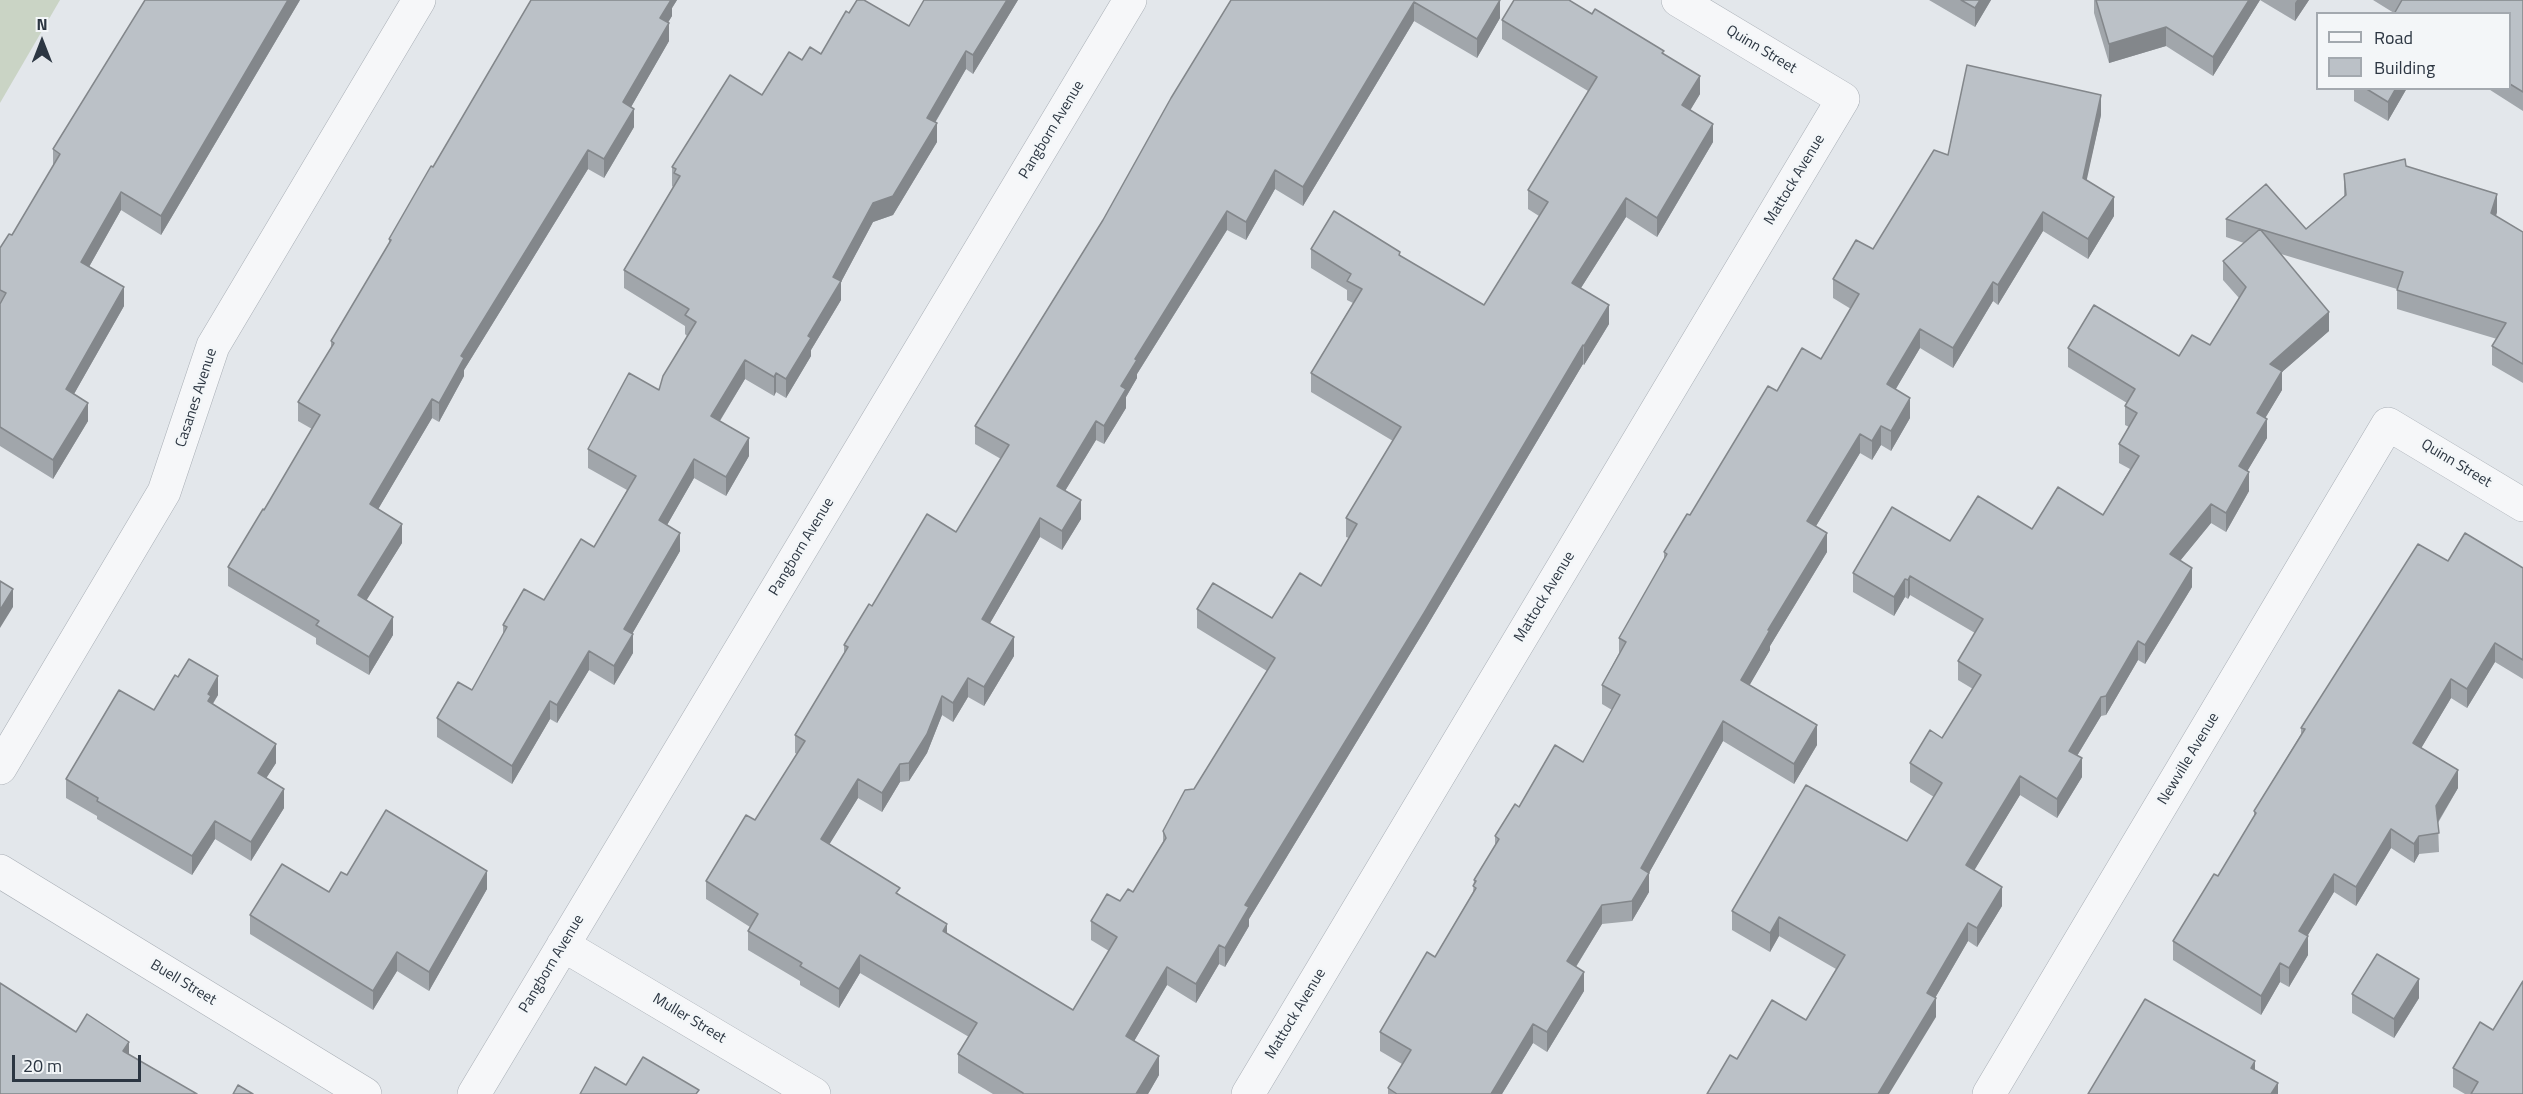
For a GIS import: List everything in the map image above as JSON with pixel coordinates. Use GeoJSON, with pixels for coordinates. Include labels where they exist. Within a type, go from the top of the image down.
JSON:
{"type":"FeatureCollection","features":[{"type":"Feature","properties":{"kind":"street","name":"Casanes Avenue"},"geometry":{"type":"LineString","coordinates":[[0,768],[164,492],[213,346],[419,0]]}},
{"type":"Feature","properties":{"kind":"street","name":"Pangborn Avenue"},"geometry":{"type":"LineString","coordinates":[[474,1094],[1130,0]]}},
{"type":"Feature","properties":{"kind":"street","name":"Quinn Street"},"geometry":{"type":"LineString","coordinates":[[1678,0],[1843,99]]}},
{"type":"Feature","properties":{"kind":"street","name":"Mattock Avenue"},"geometry":{"type":"LineString","coordinates":[[1248,1094],[1843,99]]}},
{"type":"Feature","properties":{"kind":"street","name":"Quinn Street"},"geometry":{"type":"LineString","coordinates":[[2388,424],[2523,505]]}},
{"type":"Feature","properties":{"kind":"street","name":"Newville Avenue"},"geometry":{"type":"LineString","coordinates":[[1989,1094],[2388,424]]}},
{"type":"Feature","properties":{"kind":"street","name":"Buell Street"},"geometry":{"type":"LineString","coordinates":[[0,871],[366,1094]]}},
{"type":"Feature","properties":{"kind":"street","name":"Muller Street"},"geometry":{"type":"LineString","coordinates":[[563,945],[814,1094]]}},
{"type":"Feature","properties":{"kind":"green space"},"geometry":{"type":"Polygon","coordinates":[[[0,0],[60,0],[0,103],[0,0]]]}},
{"type":"Feature","properties":{"kind":"building"},"geometry":{"type":"Polygon","coordinates":[[[145,0],[288,0],[161,216],[121,192],[81,262],[124,287],[66,389],[88,403],[53,460],[0,427],[0,304],[6,293],[0,290],[0,248],[9,234],[12,235],[60,154],[53,149],[145,0]]]}},
{"type":"Feature","properties":{"kind":"building"},"geometry":{"type":"Polygon","coordinates":[[[531,0],[671,0],[660,18],[669,23],[623,102],[634,109],[604,159],[588,150],[461,356],[464,358],[439,403],[432,399],[370,504],[402,524],[358,595],[393,617],[369,657],[316,625],[319,621],[228,567],[320,415],[298,402],[334,343],[331,341],[391,240],[389,239],[431,166],[433,167],[531,0]]]}},
{"type":"Feature","properties":{"kind":"building"},"geometry":{"type":"Polygon","coordinates":[[[857,0],[864,0],[909,26],[924,0],[1007,0],[973,55],[966,51],[927,118],[937,123],[893,196],[873,203],[833,277],[841,281],[808,336],[811,338],[786,379],[776,373],[774,377],[745,360],[711,416],[749,438],[726,477],[694,459],[659,520],[680,533],[624,629],[633,634],[614,666],[589,651],[557,705],[550,701],[512,766],[437,718],[458,682],[472,690],[507,627],[503,625],[524,589],[544,600],[581,539],[594,547],[636,476],[588,449],[629,373],[659,390],[663,376],[696,322],[685,315],[689,309],[624,270],[680,176],[674,173],[676,169],[672,167],[730,75],[762,95],[789,52],[802,60],[810,47],[821,54],[846,11],[849,13],[857,0]]]}},
{"type":"Feature","properties":{"kind":"building"},"geometry":{"type":"Polygon","coordinates":[[[1231,0],[1500,0],[1477,39],[1414,2],[1303,187],[1275,170],[1246,222],[1227,211],[1135,359],[1137,360],[1121,386],[1126,389],[1104,426],[1096,421],[1057,486],[1081,500],[1062,531],[1040,518],[982,619],[1014,637],[984,687],[968,678],[953,703],[942,696],[927,734],[909,763],[900,764],[882,793],[858,779],[821,839],[900,888],[896,893],[947,924],[943,931],[1073,1010],[1117,937],[1091,921],[1107,894],[1120,901],[1128,889],[1133,892],[1166,838],[1163,831],[1185,790],[1194,789],[1275,658],[1197,609],[1213,583],[1272,618],[1300,573],[1321,586],[1357,524],[1346,518],[1401,427],[1311,373],[1362,289],[1347,281],[1351,274],[1311,249],[1334,211],[1400,252],[1399,255],[1484,305],[1548,202],[1528,190],[1597,77],[1502,20],[1514,0],[1569,0],[1592,14],[1595,9],[1664,51],[1662,53],[1700,76],[1682,105],[1713,124],[1657,218],[1626,198],[1572,283],[1609,305],[1245,905],[1249,907],[1225,948],[1219,945],[1196,984],[1167,967],[1126,1036],[1159,1056],[1136,1094],[1023,1094],[958,1054],[977,1023],[860,955],[839,989],[800,966],[802,963],[748,931],[758,914],[706,881],[746,815],[755,820],[805,741],[795,735],[848,647],[844,645],[869,604],[872,606],[927,514],[956,532],[1009,445],[975,426],[1103,220],[1171,98],[1231,0]]]}},
{"type":"Feature","properties":{"kind":"building"},"geometry":{"type":"Polygon","coordinates":[[[1961,0],[1980,0],[1975,8],[1961,0]]]}},
{"type":"Feature","properties":{"kind":"building"},"geometry":{"type":"Polygon","coordinates":[[[2096,0],[2249,0],[2213,57],[2166,27],[2109,44],[2096,0]]]}},
{"type":"Feature","properties":{"kind":"building"},"geometry":{"type":"Polygon","coordinates":[[[2402,0],[2523,0],[2523,92],[2511,85],[2511,12],[2395,12],[2402,0]]]}},
{"type":"Feature","properties":{"kind":"building"},"geometry":{"type":"Polygon","coordinates":[[[1967,65],[2101,95],[2083,178],[2114,197],[2088,239],[2043,212],[1998,285],[1993,282],[1953,348],[1920,329],[1887,384],[1910,398],[1891,431],[1881,426],[1872,441],[1860,434],[1807,521],[1827,533],[1768,630],[1770,630],[1741,680],[1817,725],[1794,764],[1723,721],[1641,868],[1649,873],[1632,901],[1602,905],[1567,961],[1584,972],[1547,1032],[1533,1024],[1491,1094],[1397,1094],[1388,1088],[1411,1050],[1380,1032],[1427,952],[1435,957],[1476,888],[1473,886],[1476,881],[1474,880],[1499,839],[1495,836],[1515,804],[1519,807],[1555,745],[1583,762],[1620,695],[1602,685],[1626,642],[1619,638],[1667,554],[1664,552],[1687,514],[1690,515],[1768,386],[1777,391],[1802,348],[1821,359],[1859,294],[1833,279],[1856,240],[1873,249],[1934,150],[1948,155],[1967,65]]]}},
{"type":"Feature","properties":{"kind":"building"},"geometry":{"type":"Polygon","coordinates":[[[2368,90],[2395,90],[2388,102],[2368,90]]]}},
{"type":"Feature","properties":{"kind":"building"},"geometry":{"type":"Polygon","coordinates":[[[2405,159],[2406,166],[2497,194],[2491,213],[2523,232],[2523,364],[2492,346],[2506,323],[2397,290],[2403,272],[2226,219],[2266,184],[2306,229],[2346,195],[2344,174],[2405,159]]]}},
{"type":"Feature","properties":{"kind":"building"},"geometry":{"type":"Polygon","coordinates":[[[2260,229],[2329,312],[2270,364],[2282,371],[2257,413],[2267,419],[2239,466],[2249,472],[2226,513],[2211,504],[2170,554],[2192,568],[2145,645],[2138,641],[2106,696],[2101,697],[2069,751],[2082,758],[2057,799],[2020,776],[1966,865],[2002,887],[1977,928],[1968,923],[1927,993],[1936,998],[1878,1094],[1707,1094],[1730,1055],[1737,1059],[1772,1000],[1806,1020],[1845,955],[1779,917],[1770,933],[1732,911],[1806,785],[1907,841],[1942,783],[1910,763],[1930,730],[1942,738],[1981,675],[1958,661],[1983,619],[1910,576],[1908,580],[1905,579],[1894,597],[1853,573],[1892,507],[1950,541],[1978,496],[2032,529],[2058,487],[2103,515],[2139,456],[2119,444],[2137,413],[2125,406],[2135,389],[2068,348],[2094,305],[2179,356],[2192,335],[2210,345],[2246,287],[2223,261],[2260,229]]]}},
{"type":"Feature","properties":{"kind":"building"},"geometry":{"type":"Polygon","coordinates":[[[2465,533],[2523,568],[2523,660],[2495,643],[2467,689],[2451,679],[2413,743],[2458,770],[2436,806],[2439,833],[2419,836],[2414,844],[2391,829],[2356,887],[2334,874],[2299,931],[2308,936],[2289,968],[2280,963],[2261,996],[2173,941],[2214,874],[2218,876],[2256,813],[2254,811],[2305,729],[2301,728],[2418,544],[2448,561],[2465,533]]]}},
{"type":"Feature","properties":{"kind":"building"},"geometry":{"type":"Polygon","coordinates":[[[0,581],[13,589],[0,610],[0,581]]]}},
{"type":"Feature","properties":{"kind":"building"},"geometry":{"type":"Polygon","coordinates":[[[189,659],[218,676],[208,694],[211,696],[208,701],[276,744],[258,773],[284,789],[251,842],[215,821],[192,856],[97,801],[98,798],[66,779],[119,690],[154,710],[175,675],[178,677],[189,659]]]}},
{"type":"Feature","properties":{"kind":"building"},"geometry":{"type":"Polygon","coordinates":[[[386,810],[487,871],[429,972],[397,952],[373,991],[250,915],[282,864],[329,892],[341,872],[347,875],[386,810]]]}},
{"type":"Feature","properties":{"kind":"building"},"geometry":{"type":"Polygon","coordinates":[[[2377,954],[2419,979],[2394,1019],[2352,994],[2377,954]]]}},
{"type":"Feature","properties":{"kind":"building"},"geometry":{"type":"Polygon","coordinates":[[[2523,981],[2523,1094],[2471,1094],[2478,1082],[2453,1068],[2480,1022],[2493,1030],[2523,981]]]}},
{"type":"Feature","properties":{"kind":"building"},"geometry":{"type":"Polygon","coordinates":[[[0,983],[76,1032],[87,1014],[129,1042],[123,1051],[197,1094],[0,1094],[0,983]]]}},
{"type":"Feature","properties":{"kind":"building"},"geometry":{"type":"Polygon","coordinates":[[[2145,999],[2255,1061],[2251,1068],[2278,1083],[2271,1094],[2088,1094],[2145,999]]]}},
{"type":"Feature","properties":{"kind":"building"},"geometry":{"type":"Polygon","coordinates":[[[643,1057],[699,1090],[696,1094],[580,1094],[595,1067],[626,1085],[643,1057]]]}},
{"type":"Feature","properties":{"kind":"building"},"geometry":{"type":"Polygon","coordinates":[[[238,1085],[253,1094],[233,1094],[238,1085]]]}}]}
